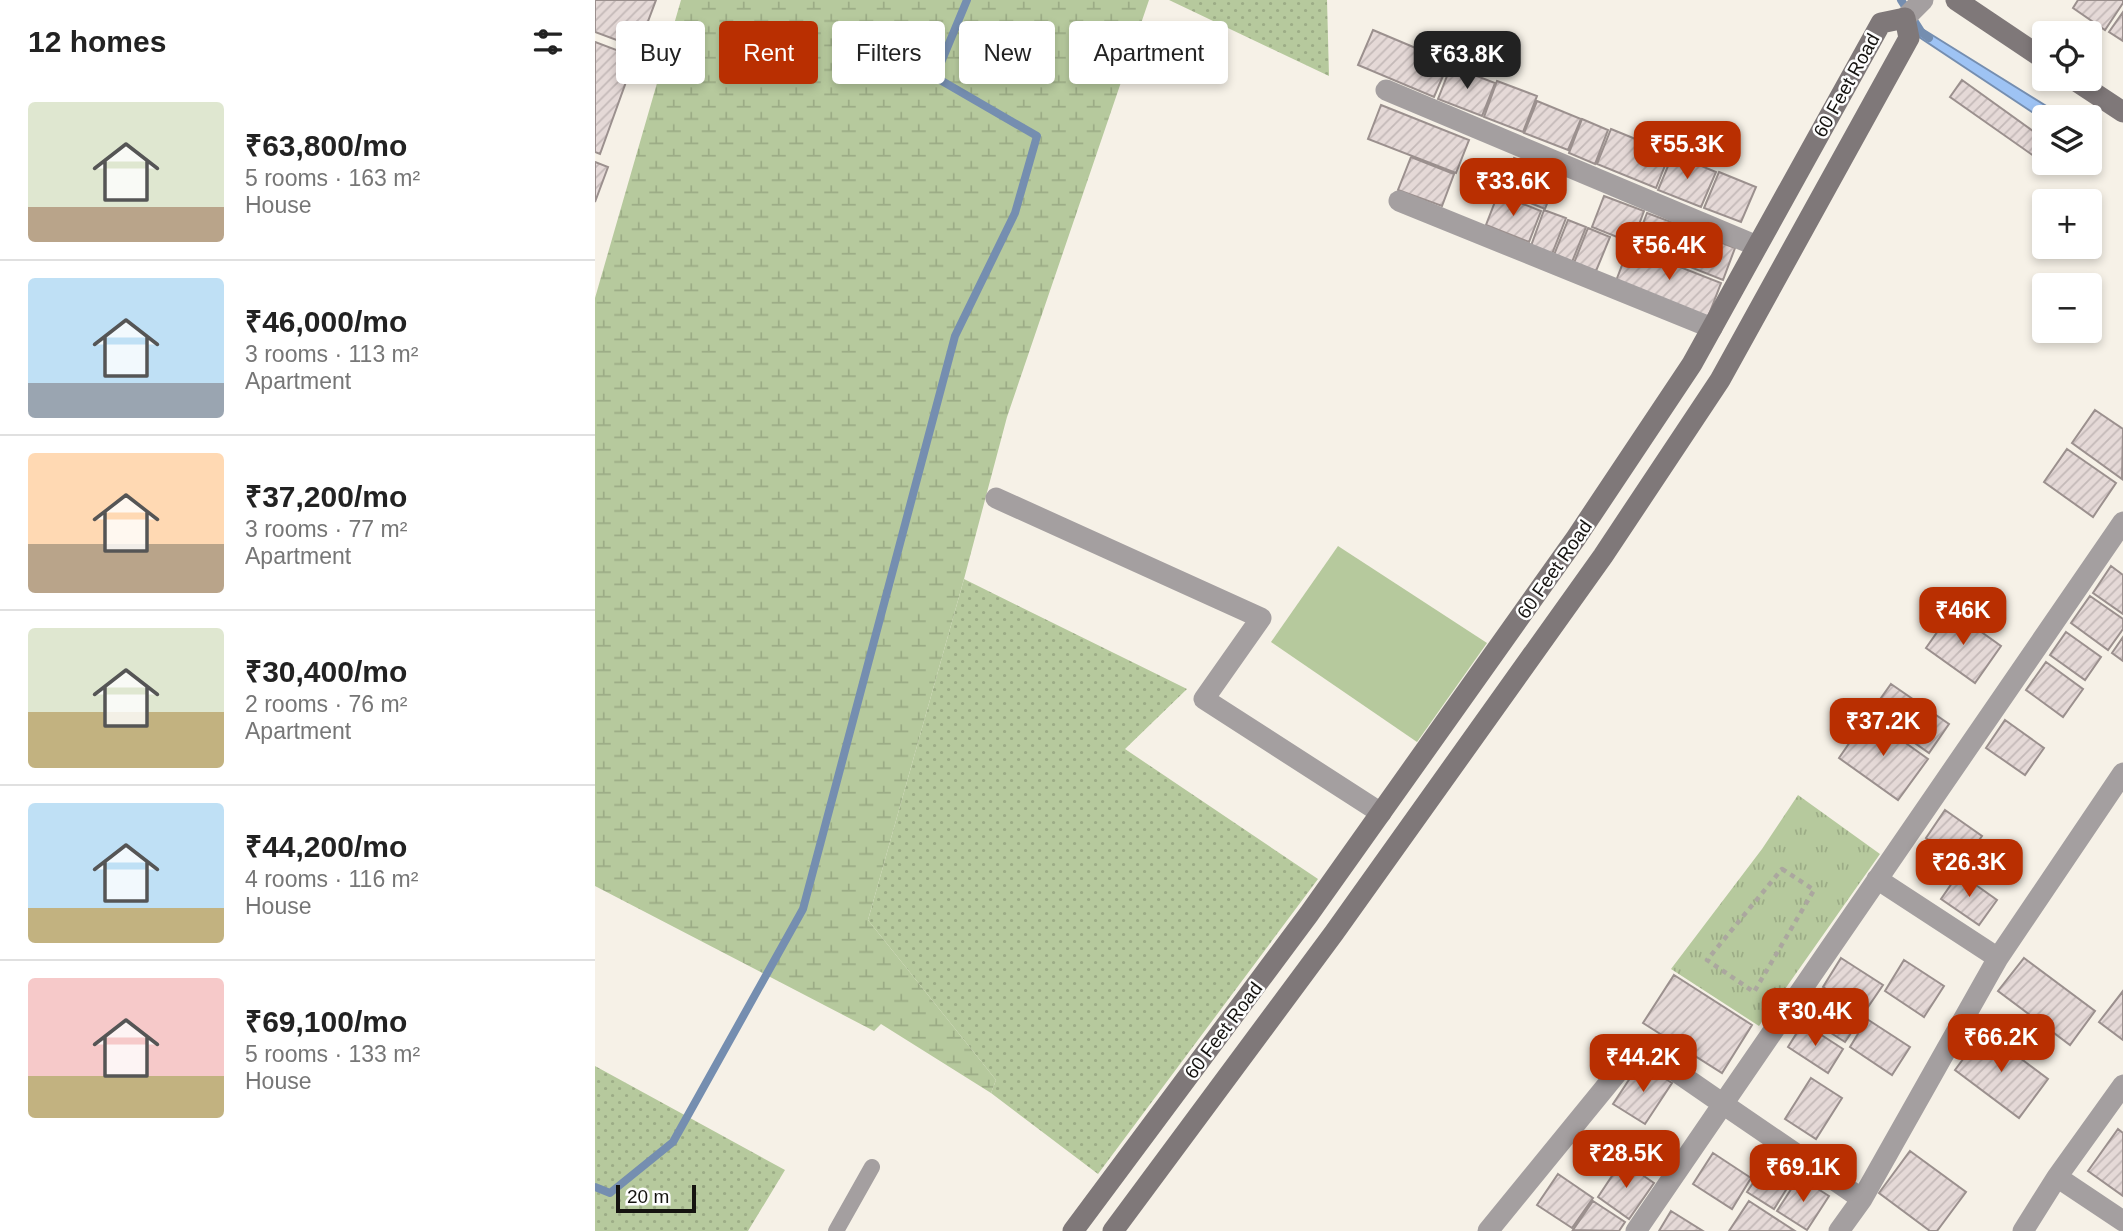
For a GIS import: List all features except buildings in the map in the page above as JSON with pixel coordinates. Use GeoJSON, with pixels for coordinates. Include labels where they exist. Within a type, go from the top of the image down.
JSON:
{"type":"FeatureCollection","features":[{"type":"Feature","properties":{"kind":"street"},"geometry":{"type":"LineString","coordinates":[[1957,0],[2032,51]]}},
{"type":"Feature","properties":{"kind":"street"},"geometry":{"type":"LineString","coordinates":[[1905,18],[1922,1]]}},
{"type":"Feature","properties":{"kind":"street","name":"60 Feet Road"},"geometry":{"type":"LineString","coordinates":[[1073,1231],[1309,914],[1576,538],[1692,364],[1881,23],[1905,18],[1909,38],[1720,380],[1603,556],[1411,827],[1113,1231]]}},
{"type":"Feature","properties":{"kind":"street"},"geometry":{"type":"LineString","coordinates":[[1386,90],[1757,246]]}},
{"type":"Feature","properties":{"kind":"street"},"geometry":{"type":"LineString","coordinates":[[2091,91],[2123,113]]}},
{"type":"Feature","properties":{"kind":"street"},"geometry":{"type":"LineString","coordinates":[[1399,201],[1712,328]]}},
{"type":"Feature","properties":{"kind":"street"},"geometry":{"type":"LineString","coordinates":[[996,498],[1261,618],[1203,699],[1381,813]]}},
{"type":"Feature","properties":{"kind":"street"},"geometry":{"type":"LineString","coordinates":[[1636,1231],[2123,522]]}},
{"type":"Feature","properties":{"kind":"street"},"geometry":{"type":"LineString","coordinates":[[1839,1231],[1861,1199],[1998,958],[2123,773]]}},
{"type":"Feature","properties":{"kind":"street"},"geometry":{"type":"LineString","coordinates":[[1877,879],[1998,958]]}},
{"type":"Feature","properties":{"kind":"street"},"geometry":{"type":"LineString","coordinates":[[1488,1231],[1639,1046],[1861,1199]]}},
{"type":"Feature","properties":{"kind":"street"},"geometry":{"type":"LineString","coordinates":[[2023,1231],[2057,1177],[2123,1085]]}},
{"type":"Feature","properties":{"kind":"street"},"geometry":{"type":"LineString","coordinates":[[2057,1177],[2123,1221]]}},
{"type":"Feature","properties":{"kind":"lane"},"geometry":{"type":"LineString","coordinates":[[836,1231],[872,1167]]}},
{"type":"Feature","properties":{"kind":"path"},"geometry":{"type":"LineString","coordinates":[[1782,869],[1814,890],[1754,992],[1707,960],[1782,869]]}},
{"type":"Feature","properties":{"kind":"green space"},"geometry":{"type":"Polygon","coordinates":[[[681,0],[1149,0],[1142,21],[1069,21],[1069,84],[1120,84],[1007,417],[868,920],[996,1080],[991,1093],[881,1024],[874,1031],[595,886],[595,298],[657,84],[705,84],[705,21],[675,21],[681,0]]]}},
{"type":"Feature","properties":{"kind":"green space"},"geometry":{"type":"Polygon","coordinates":[[[1169,0],[1327,0],[1329,76],[1228,28],[1228,21],[1213,21],[1169,0]]]}},
{"type":"Feature","properties":{"kind":"green space"},"geometry":{"type":"Polygon","coordinates":[[[1338,546],[1487,643],[1417,742],[1271,642],[1338,546]]]}},
{"type":"Feature","properties":{"kind":"green space"},"geometry":{"type":"Polygon","coordinates":[[[964,579],[1187,689],[1125,749],[1318,879],[1098,1174],[991,1093],[996,1080],[868,920],[964,579]]]}},
{"type":"Feature","properties":{"kind":"green space"},"geometry":{"type":"Polygon","coordinates":[[[1798,795],[1880,854],[1759,1026],[1671,969],[1762,849],[1798,795]]]}},
{"type":"Feature","properties":{"kind":"green space"},"geometry":{"type":"Polygon","coordinates":[[[595,1066],[785,1170],[748,1231],[595,1231],[595,1066]]]}},
{"type":"Feature","properties":{"kind":"water"},"geometry":{"type":"Polygon","coordinates":[[[1924,30],[2045,105],[2032,105],[2032,112],[1919,37],[1924,30]]]}},
{"type":"Feature","properties":{"kind":"waterway"},"geometry":{"type":"LineString","coordinates":[[595,1187],[610,1193],[673,1142],[803,909],[955,336],[1015,213],[1037,136],[935,77],[967,0]]}},
{"type":"Feature","properties":{"kind":"waterway"},"geometry":{"type":"LineString","coordinates":[[1901,0],[1922,33],[1929,38]]}}]}
